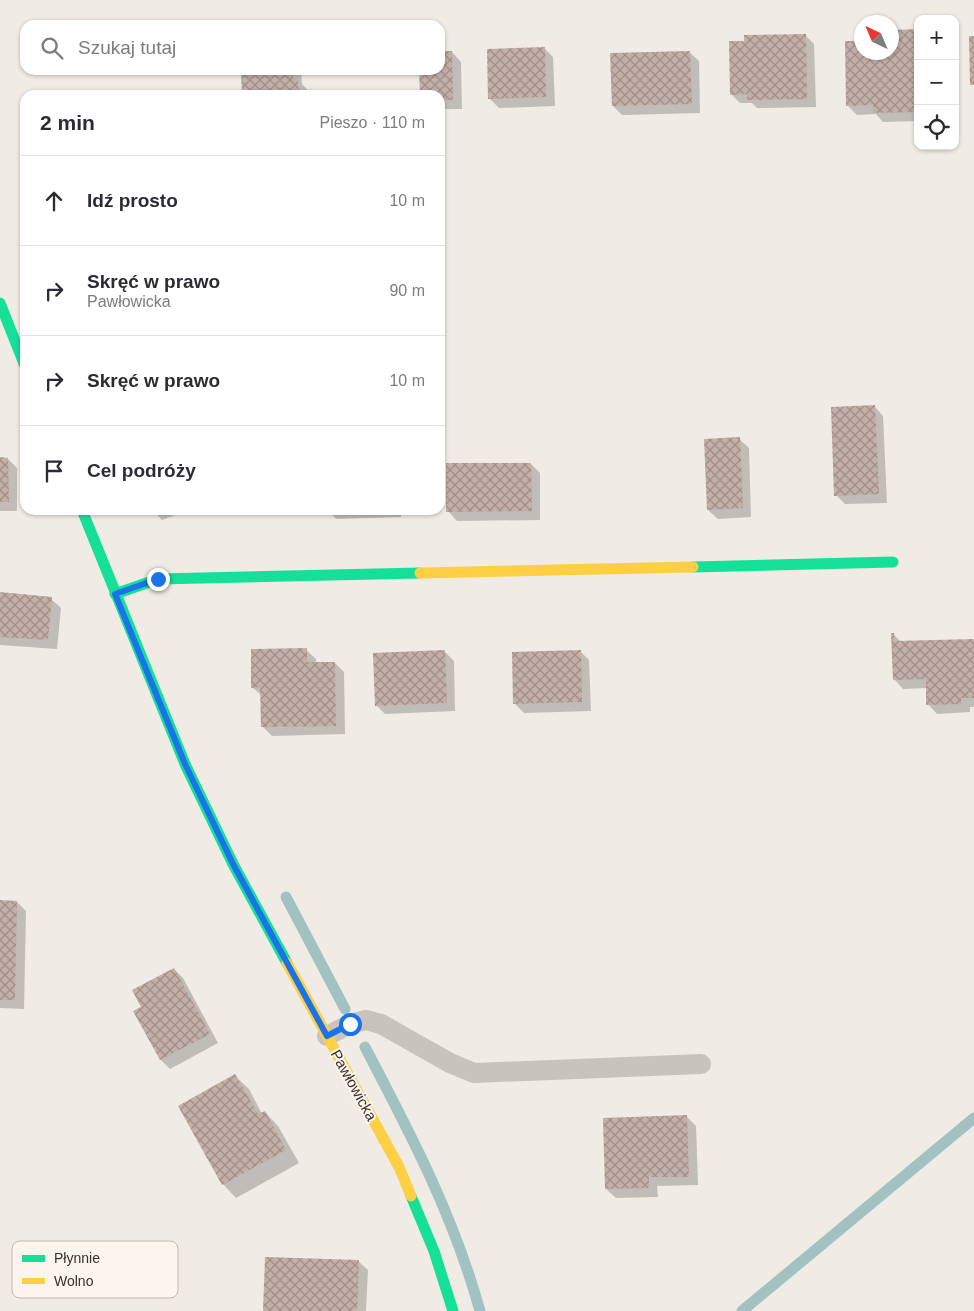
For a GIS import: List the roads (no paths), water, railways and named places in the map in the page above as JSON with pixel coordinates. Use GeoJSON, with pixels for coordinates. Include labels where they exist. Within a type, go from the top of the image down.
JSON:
{"type":"FeatureCollection","features":[{"type":"Feature","properties":{"kind":"street"},"geometry":{"type":"LineString","coordinates":[[0,303],[20,353]]}},
{"type":"Feature","properties":{"kind":"street","name":"Pawłowicka"},"geometry":{"type":"LineString","coordinates":[[84,515],[185,764],[225,848],[399,1167],[434,1251],[453,1311]]}},
{"type":"Feature","properties":{"kind":"street"},"geometry":{"type":"LineString","coordinates":[[115,594],[158,579],[893,562]]}},
{"type":"Feature","properties":{"kind":"lane"},"geometry":{"type":"LineString","coordinates":[[327,1036],[350,1024],[366,1020],[381,1024],[450,1063],[474,1073],[701,1064]]}},
{"type":"Feature","properties":{"kind":"waterway"},"geometry":{"type":"LineString","coordinates":[[286,897],[345,1009]]}},
{"type":"Feature","properties":{"kind":"waterway"},"geometry":{"type":"LineString","coordinates":[[365,1047],[399,1112],[444,1208],[480,1311]]}},
{"type":"Feature","properties":{"kind":"waterway"},"geometry":{"type":"LineString","coordinates":[[742,1311],[974,1118]]}}]}
